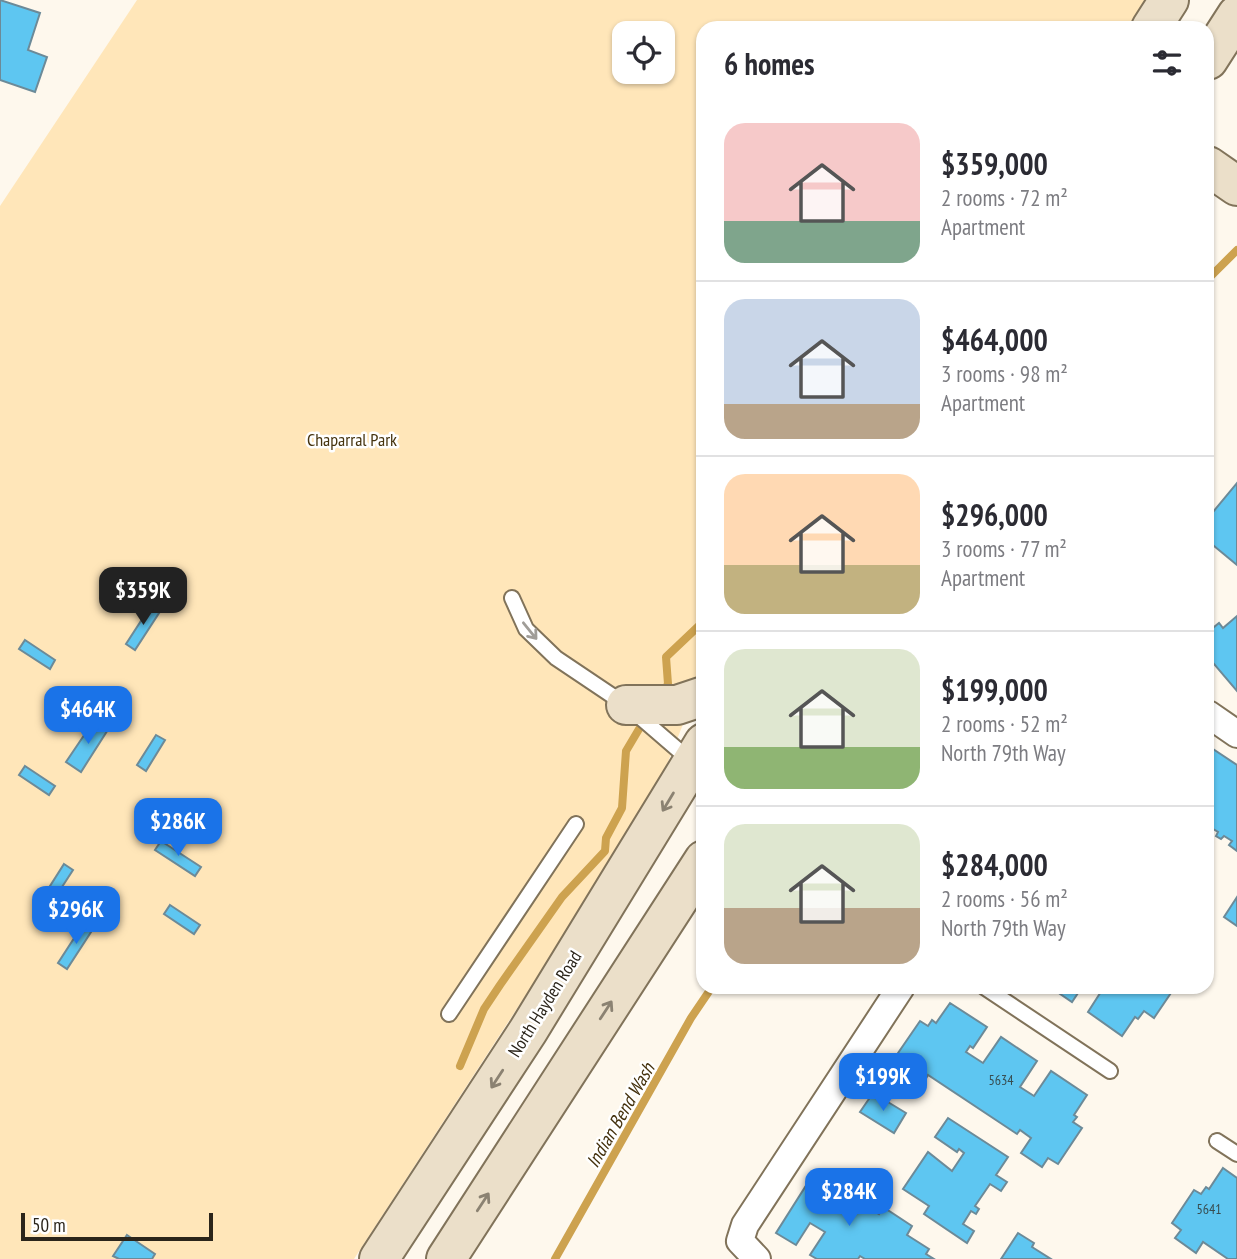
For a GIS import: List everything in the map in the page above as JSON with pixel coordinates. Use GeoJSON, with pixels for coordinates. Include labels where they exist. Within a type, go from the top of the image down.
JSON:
{"type":"FeatureCollection","features":[{"type":"Feature","properties":{"kind":"main road"},"geometry":{"type":"LineString","coordinates":[[1156,21],[1169,0]]}},
{"type":"Feature","properties":{"kind":"main road"},"geometry":{"type":"LineString","coordinates":[[1214,51],[1237,15]]}},
{"type":"Feature","properties":{"kind":"main road"},"geometry":{"type":"LineString","coordinates":[[1214,170],[1237,186]]}},
{"type":"Feature","properties":{"kind":"main road"},"geometry":{"type":"LineString","coordinates":[[626,705],[677,705],[696,699]]}},
{"type":"Feature","properties":{"kind":"main road","name":"North Hayden Road"},"geometry":{"type":"LineString","coordinates":[[379,1259],[528,1031],[696,755]]}},
{"type":"Feature","properties":{"kind":"main road"},"geometry":{"type":"LineString","coordinates":[[446,1259],[696,872]]}},
{"type":"Feature","properties":{"kind":"street"},"geometry":{"type":"LineString","coordinates":[[1214,719],[1237,734]]}},
{"type":"Feature","properties":{"kind":"street"},"geometry":{"type":"LineString","coordinates":[[749,1250],[745,1225],[896,994]]}},
{"type":"Feature","properties":{"kind":"lane"},"geometry":{"type":"LineString","coordinates":[[512,598],[526,629],[556,658],[696,751]]}},
{"type":"Feature","properties":{"kind":"lane"},"geometry":{"type":"LineString","coordinates":[[449,1014],[576,824]]}},
{"type":"Feature","properties":{"kind":"lane"},"geometry":{"type":"LineString","coordinates":[[994,994],[1110,1071]]}},
{"type":"Feature","properties":{"kind":"lane"},"geometry":{"type":"LineString","coordinates":[[1217,1141],[1237,1154]]}},
{"type":"Feature","properties":{"kind":"green space","name":"Chaparral Park"},"geometry":{"type":"Polygon","coordinates":[[[137,0],[1145,0],[1132,21],[696,21],[696,692],[660,782],[574,921],[354,1259],[0,1259],[0,206],[137,0]]]}},
{"type":"Feature","properties":{"kind":"building"},"geometry":{"type":"Polygon","coordinates":[[[0,0],[40,13],[28,50],[47,57],[35,92],[0,80],[0,0]]]}},
{"type":"Feature","properties":{"kind":"building"},"geometry":{"type":"Polygon","coordinates":[[[1237,483],[1237,565],[1214,546],[1214,511],[1237,483]]]}},
{"type":"Feature","properties":{"kind":"building"},"geometry":{"type":"Polygon","coordinates":[[[152,604],[161,610],[135,650],[126,644],[152,604]]]}},
{"type":"Feature","properties":{"kind":"building"},"geometry":{"type":"Polygon","coordinates":[[[1237,616],[1237,691],[1214,664],[1214,627],[1219,623],[1223,628],[1237,616]]]}},
{"type":"Feature","properties":{"kind":"building"},"geometry":{"type":"Polygon","coordinates":[[[25,640],[55,660],[50,669],[19,649],[25,640]]]}},
{"type":"Feature","properties":{"kind":"building"},"geometry":{"type":"Polygon","coordinates":[[[95,719],[109,728],[81,772],[66,762],[95,719]]]}},
{"type":"Feature","properties":{"kind":"building"},"geometry":{"type":"Polygon","coordinates":[[[156,735],[165,740],[146,771],[137,765],[156,735]]]}},
{"type":"Feature","properties":{"kind":"building"},"geometry":{"type":"Polygon","coordinates":[[[1214,750],[1237,765],[1237,851],[1229,845],[1232,841],[1224,836],[1221,839],[1216,836],[1218,832],[1214,830],[1214,750]]]}},
{"type":"Feature","properties":{"kind":"building"},"geometry":{"type":"Polygon","coordinates":[[[25,766],[55,786],[49,795],[19,775],[25,766]]]}},
{"type":"Feature","properties":{"kind":"building"},"geometry":{"type":"Polygon","coordinates":[[[161,841],[201,867],[195,876],[155,850],[161,841]]]}},
{"type":"Feature","properties":{"kind":"building"},"geometry":{"type":"Polygon","coordinates":[[[64,864],[73,870],[47,910],[38,905],[64,864]]]}},
{"type":"Feature","properties":{"kind":"building"},"geometry":{"type":"Polygon","coordinates":[[[1237,897],[1237,926],[1224,917],[1237,897]]]}},
{"type":"Feature","properties":{"kind":"building"},"geometry":{"type":"Polygon","coordinates":[[[170,905],[200,925],[194,934],[164,914],[170,905]]]}},
{"type":"Feature","properties":{"kind":"building"},"geometry":{"type":"Polygon","coordinates":[[[84,923],[93,929],[67,969],[58,963],[84,923]]]}},
{"type":"Feature","properties":{"kind":"building"},"geometry":{"type":"Polygon","coordinates":[[[1060,994],[1077,994],[1072,1002],[1060,994]]]}},
{"type":"Feature","properties":{"kind":"building"},"geometry":{"type":"Polygon","coordinates":[[[1100,994],[1170,994],[1154,1018],[1144,1011],[1138,1019],[1135,1017],[1122,1036],[1088,1012],[1100,994]]]}},
{"type":"Feature","properties":{"kind":"building"},"geometry":{"type":"Polygon","coordinates":[[[950,1003],[987,1027],[973,1048],[970,1046],[966,1052],[983,1063],[1001,1037],[1037,1061],[1020,1087],[1034,1096],[1051,1071],[1087,1095],[1074,1115],[1077,1117],[1073,1122],[1082,1128],[1058,1164],[1048,1158],[1042,1167],[1021,1153],[1031,1138],[1020,1130],[1017,1134],[928,1075],[921,1087],[900,1073],[906,1063],[896,1056],[920,1021],[928,1026],[932,1020],[936,1023],[950,1003]]]}},
{"type":"Feature","properties":{"kind":"building"},"geometry":{"type":"Polygon","coordinates":[[[873,1093],[906,1113],[894,1133],[860,1112],[873,1093]]]}},
{"type":"Feature","properties":{"kind":"building"},"geometry":{"type":"Polygon","coordinates":[[[948,1118],[1008,1157],[996,1175],[1007,1182],[1001,1191],[990,1184],[975,1206],[979,1209],[976,1214],[971,1211],[963,1224],[974,1231],[967,1243],[924,1214],[929,1206],[903,1189],[928,1152],[952,1171],[964,1153],[959,1149],[957,1152],[935,1137],[948,1118]]]}},
{"type":"Feature","properties":{"kind":"building"},"geometry":{"type":"Polygon","coordinates":[[[1223,1168],[1237,1178],[1237,1259],[1228,1259],[1203,1242],[1196,1253],[1175,1238],[1181,1230],[1172,1223],[1194,1190],[1201,1194],[1206,1187],[1209,1189],[1223,1168]]]}},
{"type":"Feature","properties":{"kind":"building"},"geometry":{"type":"Polygon","coordinates":[[[814,1173],[829,1183],[826,1188],[836,1194],[839,1189],[844,1193],[841,1197],[858,1208],[861,1203],[879,1214],[883,1207],[912,1226],[907,1235],[929,1249],[926,1254],[934,1259],[865,1259],[860,1256],[858,1259],[817,1259],[810,1255],[825,1232],[810,1223],[796,1245],[776,1233],[814,1173]]]}},
{"type":"Feature","properties":{"kind":"building"},"geometry":{"type":"Polygon","coordinates":[[[1018,1233],[1034,1243],[1032,1247],[1051,1259],[1001,1259],[1018,1233]]]}},
{"type":"Feature","properties":{"kind":"building"},"geometry":{"type":"Polygon","coordinates":[[[127,1235],[155,1254],[152,1259],[119,1259],[113,1256],[127,1235]]]}},
{"type":"Feature","properties":{"kind":"waterway","name":"Indian Bend Wash"},"geometry":{"type":"LineString","coordinates":[[1214,273],[1237,250]]}},
{"type":"Feature","properties":{"kind":"waterway"},"geometry":{"type":"LineString","coordinates":[[662,694],[668,684],[666,657],[696,629]]}},
{"type":"Feature","properties":{"kind":"waterway"},"geometry":{"type":"LineString","coordinates":[[460,1066],[484,1009],[500,985],[562,897],[605,851],[606,838],[622,808],[626,751],[645,719]]}},
{"type":"Feature","properties":{"kind":"waterway","name":"Indian Bend Wash"},"geometry":{"type":"LineString","coordinates":[[555,1259],[691,1018],[707,994]]}}]}
